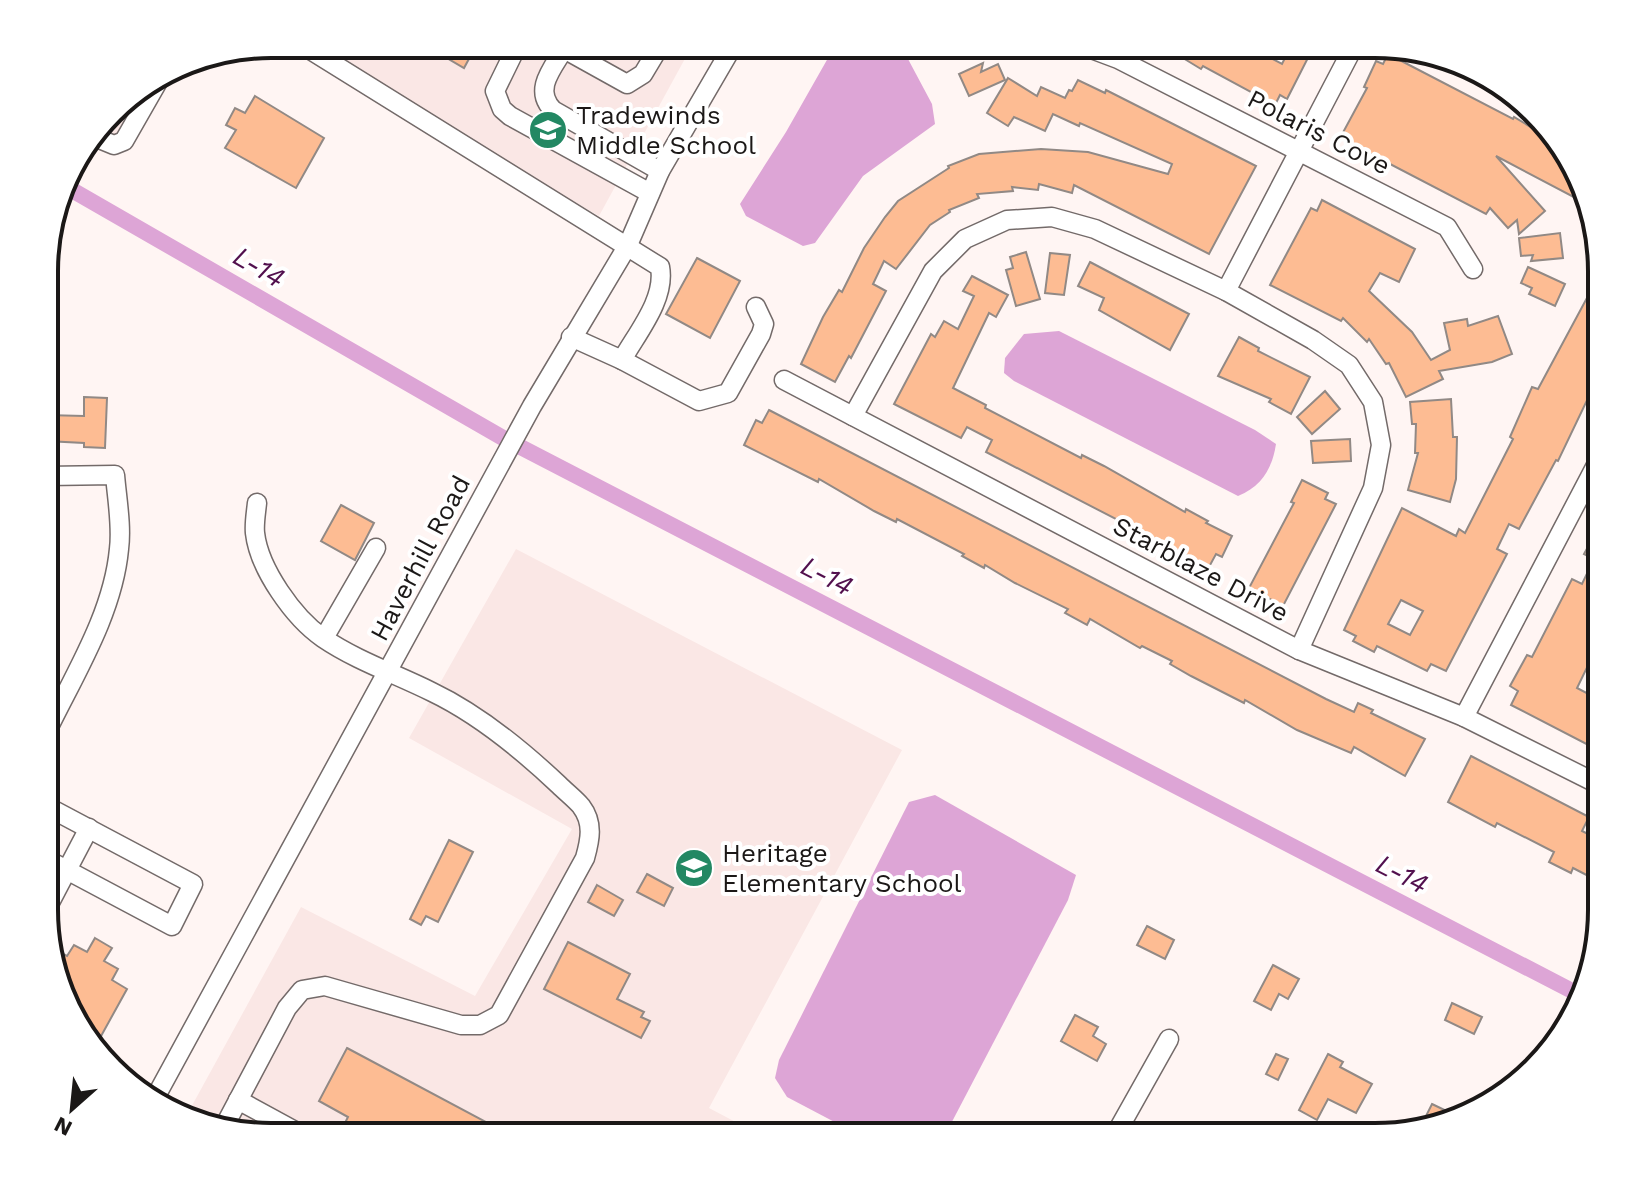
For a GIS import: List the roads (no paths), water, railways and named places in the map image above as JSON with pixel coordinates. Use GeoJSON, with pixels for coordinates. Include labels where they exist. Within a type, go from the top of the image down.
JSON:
{"type":"FeatureCollection","features":[{"type":"Feature","properties":{"kind":"street"},"geometry":{"type":"LineString","coordinates":[[324,58],[660,267],[660,293],[622,360]]}},
{"type":"Feature","properties":{"kind":"street"},"geometry":{"type":"LineString","coordinates":[[511,58],[495,91],[502,109],[650,193]]}},
{"type":"Feature","properties":{"kind":"street"},"geometry":{"type":"LineString","coordinates":[[555,58],[545,82],[543,97],[547,104],[660,171]]}},
{"type":"Feature","properties":{"kind":"street"},"geometry":{"type":"LineString","coordinates":[[579,58],[627,84],[643,74],[653,58]]}},
{"type":"Feature","properties":{"kind":"street","name":"Haverhill Road"},"geometry":{"type":"LineString","coordinates":[[159,1091],[532,406],[628,245],[660,171],[726,58]]}},
{"type":"Feature","properties":{"kind":"street","name":"Polaris Cove"},"geometry":{"type":"LineString","coordinates":[[1115,58],[1447,227],[1473,269]]}},
{"type":"Feature","properties":{"kind":"street"},"geometry":{"type":"LineString","coordinates":[[1226,291],[1348,58]]}},
{"type":"Feature","properties":{"kind":"street"},"geometry":{"type":"LineString","coordinates":[[103,140],[114,145],[124,141],[149,97]]}},
{"type":"Feature","properties":{"kind":"street"},"geometry":{"type":"LineString","coordinates":[[853,416],[933,271],[965,239],[1007,220],[1052,217],[1095,229],[1226,291],[1313,340],[1349,365],[1373,402],[1381,445],[1373,488],[1299,650]]}},
{"type":"Feature","properties":{"kind":"street"},"geometry":{"type":"LineString","coordinates":[[571,337],[699,401],[710,400],[728,393],[764,324],[756,307]]}},
{"type":"Feature","properties":{"kind":"street","name":"Starblaze Drive"},"geometry":{"type":"LineString","coordinates":[[784,380],[1299,650],[1464,717],[1588,779]]}},
{"type":"Feature","properties":{"kind":"street"},"geometry":{"type":"LineString","coordinates":[[58,476],[115,475],[120,546],[115,579],[102,617],[58,708]]}},
{"type":"Feature","properties":{"kind":"street"},"geometry":{"type":"LineString","coordinates":[[1464,717],[1588,481]]}},
{"type":"Feature","properties":{"kind":"street"},"geometry":{"type":"LineString","coordinates":[[228,1119],[287,1008],[302,990],[325,986],[461,1025],[480,1025],[499,1015],[585,858],[592,833],[582,807],[544,771],[458,707],[324,638],[293,608],[274,584],[261,558],[254,532],[257,503]]}},
{"type":"Feature","properties":{"kind":"street"},"geometry":{"type":"LineString","coordinates":[[324,638],[376,548]]}},
{"type":"Feature","properties":{"kind":"street"},"geometry":{"type":"LineString","coordinates":[[58,812],[193,884],[172,926],[58,865]]}},
{"type":"Feature","properties":{"kind":"street"},"geometry":{"type":"LineString","coordinates":[[58,887],[89,828]]}},
{"type":"Feature","properties":{"kind":"street"},"geometry":{"type":"LineString","coordinates":[[1122,1123],[1169,1039]]}},
{"type":"Feature","properties":{"kind":"street"},"geometry":{"type":"LineString","coordinates":[[238,1100],[267,1123]]}},
{"type":"Feature","properties":{"kind":"waterway","name":"L-14"},"geometry":{"type":"LineString","coordinates":[[74,191],[503,438],[1572,991]]}},
{"type":"Feature","properties":{"kind":"place","name":"Tradewinds Middle School"},"geometry":{"type":"Point","coordinates":[548,130]}},
{"type":"Feature","properties":{"kind":"place","name":"Heritage Elementary School"},"geometry":{"type":"Point","coordinates":[694,868]}}]}
